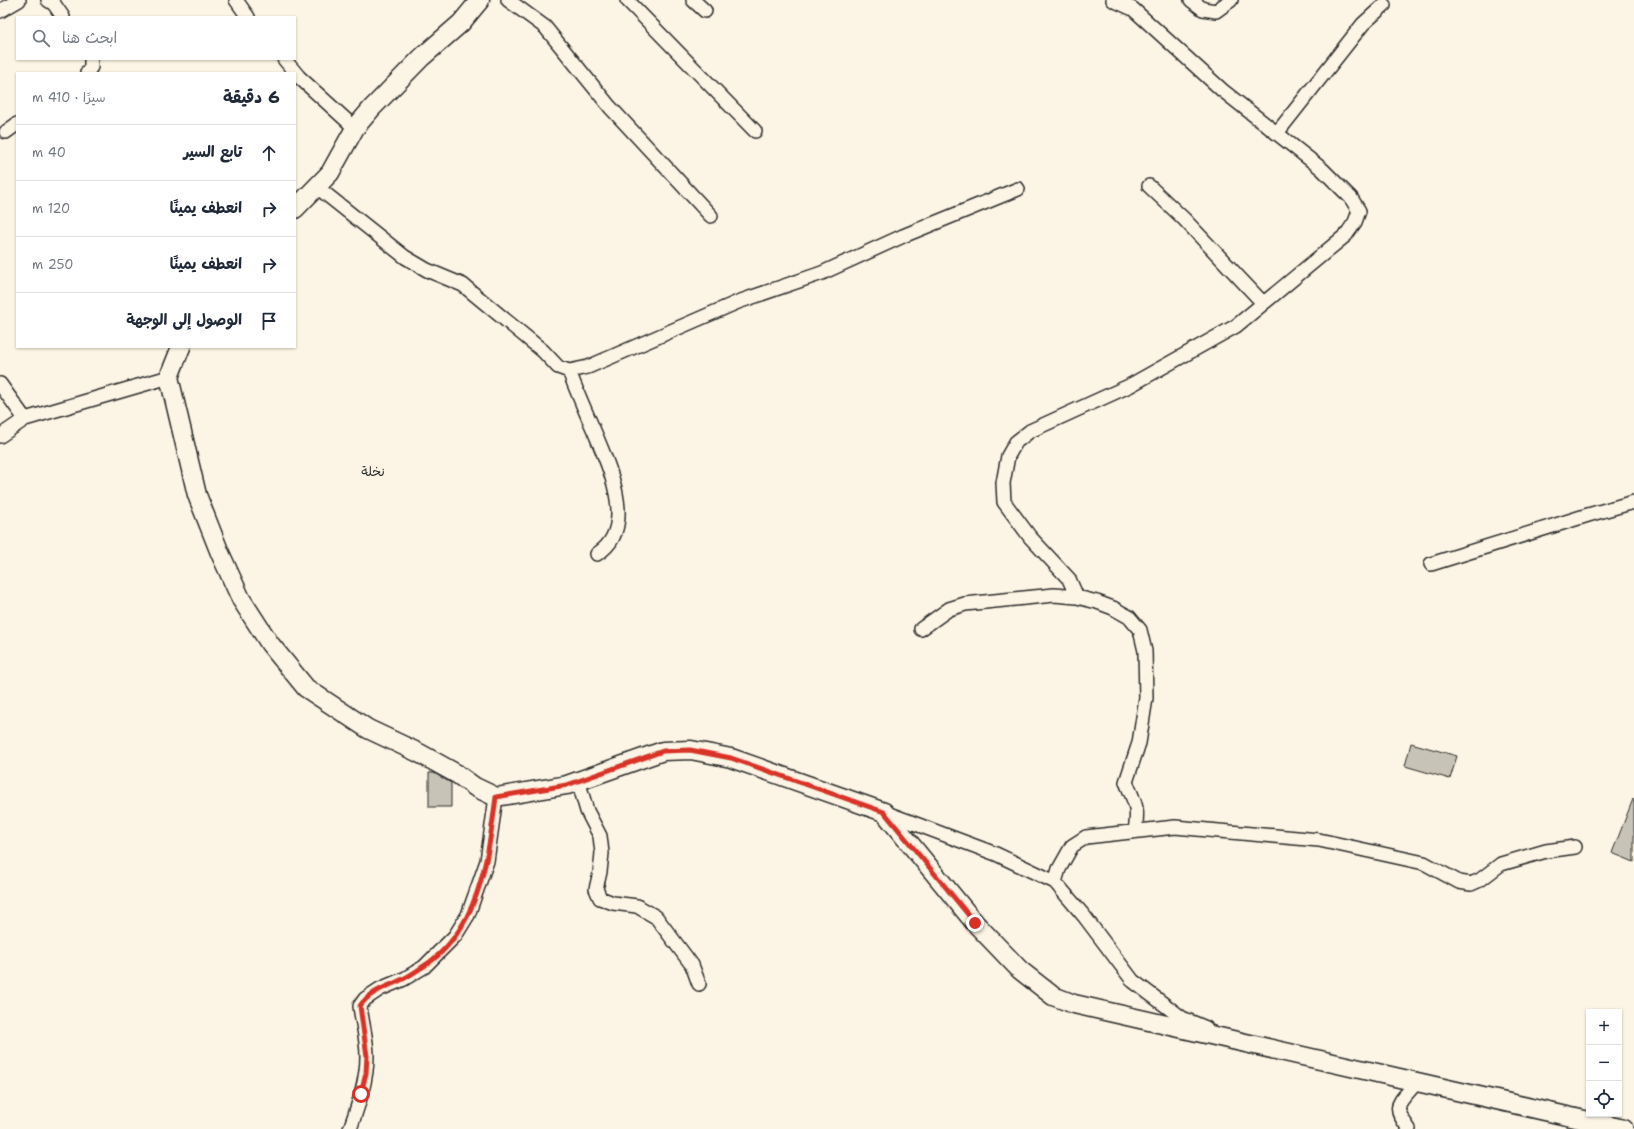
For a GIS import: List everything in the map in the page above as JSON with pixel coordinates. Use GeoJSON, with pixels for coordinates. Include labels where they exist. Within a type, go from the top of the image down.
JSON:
{"type":"FeatureCollection","features":[{"type":"Feature","properties":{"kind":"street"},"geometry":{"type":"LineString","coordinates":[[0,11],[19,0]]}},
{"type":"Feature","properties":{"kind":"street"},"geometry":{"type":"LineString","coordinates":[[48,0],[54,4],[62,16]]}},
{"type":"Feature","properties":{"kind":"street"},"geometry":{"type":"LineString","coordinates":[[236,0],[247,16]]}},
{"type":"Feature","properties":{"kind":"street"},"geometry":{"type":"LineString","coordinates":[[296,208],[330,173],[354,128],[397,81],[462,23],[480,0]]}},
{"type":"Feature","properties":{"kind":"street"},"geometry":{"type":"LineString","coordinates":[[508,0],[545,27],[610,107],[711,216]]}},
{"type":"Feature","properties":{"kind":"street"},"geometry":{"type":"LineString","coordinates":[[627,0],[755,132]]}},
{"type":"Feature","properties":{"kind":"street"},"geometry":{"type":"LineString","coordinates":[[693,0],[706,12]]}},
{"type":"Feature","properties":{"kind":"street"},"geometry":{"type":"LineString","coordinates":[[1077,597],[1069,579],[1030,537],[1004,502],[1003,483],[1008,456],[1016,442],[1030,431],[1129,386],[1236,326],[1346,235],[1356,222],[1359,211],[1346,193],[1322,169],[1222,90],[1133,10],[1113,0]]}},
{"type":"Feature","properties":{"kind":"street"},"geometry":{"type":"LineString","coordinates":[[1192,0],[1203,10],[1216,11],[1231,0]]}},
{"type":"Feature","properties":{"kind":"street"},"geometry":{"type":"LineString","coordinates":[[1277,134],[1363,24],[1384,5]]}},
{"type":"Feature","properties":{"kind":"street"},"geometry":{"type":"LineString","coordinates":[[88,72],[91,67],[91,60]]}},
{"type":"Feature","properties":{"kind":"street"},"geometry":{"type":"LineString","coordinates":[[285,60],[295,72]]}},
{"type":"Feature","properties":{"kind":"street"},"geometry":{"type":"LineString","coordinates":[[296,74],[354,128]]}},
{"type":"Feature","properties":{"kind":"street"},"geometry":{"type":"LineString","coordinates":[[1149,186],[1184,219],[1263,304]]}},
{"type":"Feature","properties":{"kind":"street"},"geometry":{"type":"LineString","coordinates":[[317,187],[405,257],[427,270],[463,285],[537,346],[558,367],[569,371],[588,367],[738,302],[822,273],[902,236],[1018,189]]}},
{"type":"Feature","properties":{"kind":"street"},"geometry":{"type":"LineString","coordinates":[[181,348],[169,377],[197,495],[220,553],[241,600],[270,644],[306,688],[368,729],[419,753],[456,774],[475,787],[496,797],[567,785],[663,751],[690,750],[731,758],[884,812],[996,854],[1055,882],[1084,916],[1133,981],[1182,1018],[1232,1039]]}},
{"type":"Feature","properties":{"kind":"street"},"geometry":{"type":"LineString","coordinates":[[569,371],[609,467],[618,502],[618,516],[614,533],[606,548],[597,554]]}},
{"type":"Feature","properties":{"kind":"street"},"geometry":{"type":"LineString","coordinates":[[0,436],[25,419],[169,377]]}},
{"type":"Feature","properties":{"kind":"street"},"geometry":{"type":"LineString","coordinates":[[0,384],[25,419]]}},
{"type":"Feature","properties":{"kind":"street"},"geometry":{"type":"LineString","coordinates":[[1431,564],[1634,502]]}},
{"type":"Feature","properties":{"kind":"street"},"geometry":{"type":"LineString","coordinates":[[921,629],[949,609],[965,604],[1054,595],[1077,597],[1113,608],[1129,617],[1140,630],[1145,651],[1146,698],[1138,743],[1126,782],[1138,813],[1135,831]]}},
{"type":"Feature","properties":{"kind":"street"},"geometry":{"type":"LineString","coordinates":[[578,780],[587,811],[600,836],[602,853],[596,889],[600,898],[613,903],[637,906],[656,917],[692,965],[699,984]]}},
{"type":"Feature","properties":{"kind":"street"},"geometry":{"type":"LineString","coordinates":[[350,1129],[359,1105],[366,1073],[367,1056],[360,1006],[365,999],[380,989],[404,979],[424,966],[455,936],[468,915],[487,861],[496,797]]}},
{"type":"Feature","properties":{"kind":"street"},"geometry":{"type":"LineString","coordinates":[[884,812],[975,923],[1020,970],[1052,996],[1074,1004],[1232,1039],[1416,1083],[1624,1129]]}},
{"type":"Feature","properties":{"kind":"street"},"geometry":{"type":"LineString","coordinates":[[1055,882],[1059,868],[1072,846],[1086,837],[1175,827],[1319,840],[1424,863],[1459,882],[1471,884],[1480,880],[1501,864],[1546,851],[1576,848]]}},
{"type":"Feature","properties":{"kind":"street"},"geometry":{"type":"LineString","coordinates":[[1409,1129],[1398,1114],[1398,1106],[1416,1083]]}},
{"type":"Feature","properties":{"kind":"building"},"geometry":{"type":"Polygon","coordinates":[[[1411,743],[1457,756],[1450,779],[1405,766],[1411,743]]]}},
{"type":"Feature","properties":{"kind":"building"},"geometry":{"type":"Polygon","coordinates":[[[429,773],[434,773],[451,783],[451,807],[429,807],[429,773]]]}},
{"type":"Feature","properties":{"kind":"building"},"geometry":{"type":"Polygon","coordinates":[[[1634,799],[1634,862],[1612,853],[1634,799]]]}},
{"type":"Feature","properties":{"kind":"district","name":"نخلة"},"geometry":{"type":"Point","coordinates":[373,471]}},
{"type":"Feature","properties":{"kind":"route"},"geometry":{"type":"LineString","coordinates":[[361,1094],[366,1073],[367,1056],[360,1006],[365,999],[380,989],[404,979],[424,966],[455,936],[468,915],[487,861],[496,797],[567,785],[663,751],[690,750],[731,758],[815,786],[884,812],[926,861],[975,923]]}}]}
